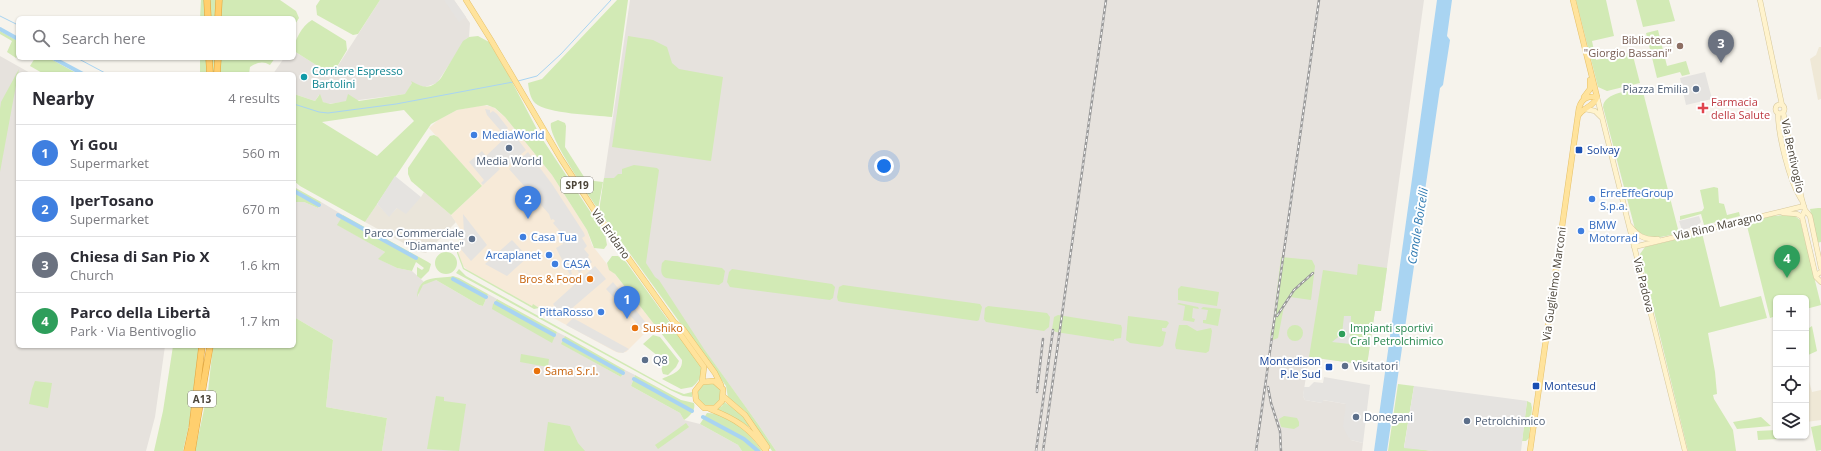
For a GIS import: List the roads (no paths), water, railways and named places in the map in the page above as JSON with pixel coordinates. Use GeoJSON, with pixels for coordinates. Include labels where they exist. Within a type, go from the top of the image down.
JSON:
{"type":"FeatureCollection","features":[{"type":"Feature","properties":{"kind":"highway"},"geometry":{"type":"LineString","coordinates":[[208,0],[209,16]]}},
{"type":"Feature","properties":{"kind":"highway"},"geometry":{"type":"LineString","coordinates":[[215,0],[216,16]]}},
{"type":"Feature","properties":{"kind":"highway"},"geometry":{"type":"LineString","coordinates":[[216,16],[219,0]]}},
{"type":"Feature","properties":{"kind":"highway"},"geometry":{"type":"LineString","coordinates":[[209,60],[210,72]]}},
{"type":"Feature","properties":{"kind":"highway"},"geometry":{"type":"LineString","coordinates":[[216,60],[216,72]]}},
{"type":"Feature","properties":{"kind":"highway","name":"A13"},"geometry":{"type":"LineString","coordinates":[[187,451],[192,428],[202,348]]}},
{"type":"Feature","properties":{"kind":"highway","name":"A13"},"geometry":{"type":"LineString","coordinates":[[192,451],[210,348]]}},
{"type":"Feature","properties":{"kind":"main road","name":"Via Eridano"},"geometry":{"type":"LineString","coordinates":[[466,0],[585,197],[702,363],[704,371],[702,382],[695,391],[696,400],[701,406],[739,422],[754,435],[768,451]]}},
{"type":"Feature","properties":{"kind":"main road","name":"Via Padova"},"geometry":{"type":"LineString","coordinates":[[1573,0],[1597,97]]}},
{"type":"Feature","properties":{"kind":"main road","name":"Via Padova"},"geometry":{"type":"LineString","coordinates":[[1582,100],[1590,90],[1590,69]]}},
{"type":"Feature","properties":{"kind":"main road"},"geometry":{"type":"LineString","coordinates":[[1577,117],[1580,112],[1594,103],[1597,97],[1587,97],[1582,100]]}},
{"type":"Feature","properties":{"kind":"main road","name":"Via Guglielmo Marconi"},"geometry":{"type":"LineString","coordinates":[[1530,451],[1577,117],[1582,100]]}},
{"type":"Feature","properties":{"kind":"main road","name":"Via Eridano"},"geometry":{"type":"LineString","coordinates":[[674,322],[683,329],[715,373],[721,385],[724,397],[745,415],[768,451]]}},
{"type":"Feature","properties":{"kind":"main road"},"geometry":{"type":"LineString","coordinates":[[702,382],[710,380],[721,385]]}},
{"type":"Feature","properties":{"kind":"main road"},"geometry":{"type":"LineString","coordinates":[[709,409],[718,406],[724,397]]}},
{"type":"Feature","properties":{"kind":"street","name":"Via Bentivoglio"},"geometry":{"type":"LineString","coordinates":[[1760,0],[1780,105],[1784,108],[1783,112],[1802,200],[1804,208],[1810,216],[1821,268]]}},
{"type":"Feature","properties":{"kind":"street","name":"Via Padova"},"geometry":{"type":"LineString","coordinates":[[1597,97],[1685,451]]}},
{"type":"Feature","properties":{"kind":"street","name":"Via Bentivoglio"},"geometry":{"type":"LineString","coordinates":[[1780,105],[1776,108],[1778,113],[1778,122],[1790,173],[1802,200]]}},
{"type":"Feature","properties":{"kind":"street"},"geometry":{"type":"LineString","coordinates":[[1585,109],[1595,111],[1603,120]]}},
{"type":"Feature","properties":{"kind":"street","name":"Via Bentivoglio"},"geometry":{"type":"LineString","coordinates":[[1778,113],[1783,112]]}},
{"type":"Feature","properties":{"kind":"street"},"geometry":{"type":"LineString","coordinates":[[1804,208],[1802,216],[1816,275],[1821,282]]}},
{"type":"Feature","properties":{"kind":"street","name":"Via Rino Maragno"},"geometry":{"type":"LineString","coordinates":[[1634,247],[1774,213],[1804,208]]}},
{"type":"Feature","properties":{"kind":"street","name":"Via Rino Maragno"},"geometry":{"type":"LineString","coordinates":[[1774,213],[1792,213],[1802,216]]}},
{"type":"Feature","properties":{"kind":"street"},"geometry":{"type":"LineString","coordinates":[[1629,224],[1638,235],[1648,239]]}},
{"type":"Feature","properties":{"kind":"street","name":"Via Rino Maragno"},"geometry":{"type":"LineString","coordinates":[[1634,247],[1637,242],[1648,239],[1663,239]]}},
{"type":"Feature","properties":{"kind":"street"},"geometry":{"type":"LineString","coordinates":[[1816,275],[1821,272]]}},
{"type":"Feature","properties":{"kind":"water","name":"Canale Boicelli"},"geometry":{"type":"Polygon","coordinates":[[[1437,0],[1452,0],[1447,36],[1450,40],[1443,85],[1440,88],[1387,451],[1374,451],[1437,0]]]}},
{"type":"Feature","properties":{"kind":"waterway"},"geometry":{"type":"LineString","coordinates":[[518,81],[537,76],[561,54],[611,0]]}},
{"type":"Feature","properties":{"kind":"waterway"},"geometry":{"type":"LineString","coordinates":[[0,16],[16,24]]}},
{"type":"Feature","properties":{"kind":"waterway"},"geometry":{"type":"LineString","coordinates":[[0,29],[16,38]]}},
{"type":"Feature","properties":{"kind":"waterway"},"geometry":{"type":"LineString","coordinates":[[57,60],[79,72]]}},
{"type":"Feature","properties":{"kind":"waterway"},"geometry":{"type":"LineString","coordinates":[[81,60],[103,72]]}},
{"type":"Feature","properties":{"kind":"waterway"},"geometry":{"type":"LineString","coordinates":[[296,105],[319,112],[328,113],[396,104],[513,82]]}},
{"type":"Feature","properties":{"kind":"waterway"},"geometry":{"type":"LineString","coordinates":[[296,192],[319,205]]}},
{"type":"Feature","properties":{"kind":"waterway"},"geometry":{"type":"LineString","coordinates":[[338,215],[416,258]]}},
{"type":"Feature","properties":{"kind":"waterway"},"geometry":{"type":"LineString","coordinates":[[453,279],[486,297]]}},
{"type":"Feature","properties":{"kind":"waterway"},"geometry":{"type":"LineString","coordinates":[[496,303],[554,335]]}},
{"type":"Feature","properties":{"kind":"waterway"},"geometry":{"type":"LineString","coordinates":[[564,340],[623,373]]}},
{"type":"Feature","properties":{"kind":"waterway"},"geometry":{"type":"LineString","coordinates":[[634,379],[692,411]]}},
{"type":"Feature","properties":{"kind":"waterway"},"geometry":{"type":"LineString","coordinates":[[703,417],[744,439],[758,451]]}},
{"type":"Feature","properties":{"kind":"railway"},"geometry":{"type":"LineString","coordinates":[[1043,451],[1106,0]]}},
{"type":"Feature","properties":{"kind":"railway"},"geometry":{"type":"LineString","coordinates":[[1256,451],[1319,0]]}},
{"type":"Feature","properties":{"kind":"railway"},"geometry":{"type":"LineString","coordinates":[[1277,316],[1294,290],[1313,273]]}},
{"type":"Feature","properties":{"kind":"railway"},"geometry":{"type":"LineString","coordinates":[[1036,451],[1053,330]]}},
{"type":"Feature","properties":{"kind":"railway"},"geometry":{"type":"LineString","coordinates":[[1037,392],[1043,339]]}},
{"type":"Feature","properties":{"kind":"railway"},"geometry":{"type":"LineString","coordinates":[[1268,387],[1271,403],[1280,431],[1281,451]]}},
{"type":"Feature","properties":{"kind":"place","name":"Biblioteca \"Giorgio Bassani\""},"geometry":{"type":"Point","coordinates":[1680,46]}},
{"type":"Feature","properties":{"kind":"place","name":"Chiesa di San Pio X"},"geometry":{"type":"Point","coordinates":[1721,63]}},
{"type":"Feature","properties":{"kind":"place","name":"Corriere Espresso Bartolini"},"geometry":{"type":"Point","coordinates":[304,77]}},
{"type":"Feature","properties":{"kind":"place","name":"Piazza Emilia"},"geometry":{"type":"Point","coordinates":[1696,89]}},
{"type":"Feature","properties":{"kind":"place","name":"Farmacia della Salute"},"geometry":{"type":"Point","coordinates":[1703,108]}},
{"type":"Feature","properties":{"kind":"place","name":"MediaWorld"},"geometry":{"type":"Point","coordinates":[474,135]}},
{"type":"Feature","properties":{"kind":"place","name":"Media World"},"geometry":{"type":"Point","coordinates":[509,148]}},
{"type":"Feature","properties":{"kind":"place","name":"Solvay"},"geometry":{"type":"Point","coordinates":[1579,150]}},
{"type":"Feature","properties":{"kind":"place","name":"ErreEffeGroup S.p.a."},"geometry":{"type":"Point","coordinates":[1592,199]}},
{"type":"Feature","properties":{"kind":"place","name":"IperTosano"},"geometry":{"type":"Point","coordinates":[528,219]}},
{"type":"Feature","properties":{"kind":"place","name":"BMW Motorrad"},"geometry":{"type":"Point","coordinates":[1581,231]}},
{"type":"Feature","properties":{"kind":"place","name":"Casa Tua"},"geometry":{"type":"Point","coordinates":[523,237]}},
{"type":"Feature","properties":{"kind":"place","name":"Parco Commerciale \"Diamante\""},"geometry":{"type":"Point","coordinates":[472,239]}},
{"type":"Feature","properties":{"kind":"place","name":"Arcaplanet"},"geometry":{"type":"Point","coordinates":[549,255]}},
{"type":"Feature","properties":{"kind":"place","name":"CASA"},"geometry":{"type":"Point","coordinates":[555,264]}},
{"type":"Feature","properties":{"kind":"place","name":"Parco della Libertà"},"geometry":{"type":"Point","coordinates":[1787,278]}},
{"type":"Feature","properties":{"kind":"place","name":"Bros & Food"},"geometry":{"type":"Point","coordinates":[590,279]}},
{"type":"Feature","properties":{"kind":"place","name":"PittaRosso"},"geometry":{"type":"Point","coordinates":[601,312]}},
{"type":"Feature","properties":{"kind":"place","name":"Yi Gou"},"geometry":{"type":"Point","coordinates":[627,319]}},
{"type":"Feature","properties":{"kind":"place","name":"Sushiko"},"geometry":{"type":"Point","coordinates":[635,328]}},
{"type":"Feature","properties":{"kind":"place","name":"Impianti sportivi Cral Petrolchimico"},"geometry":{"type":"Point","coordinates":[1342,334]}},
{"type":"Feature","properties":{"kind":"place","name":"Q8"},"geometry":{"type":"Point","coordinates":[645,360]}},
{"type":"Feature","properties":{"kind":"place","name":"Visitatori"},"geometry":{"type":"Point","coordinates":[1345,366]}},
{"type":"Feature","properties":{"kind":"place","name":"Montedison P.le Sud"},"geometry":{"type":"Point","coordinates":[1329,367]}},
{"type":"Feature","properties":{"kind":"place","name":"Sama S.r.l."},"geometry":{"type":"Point","coordinates":[537,371]}},
{"type":"Feature","properties":{"kind":"place","name":"Montesud"},"geometry":{"type":"Point","coordinates":[1536,386]}},
{"type":"Feature","properties":{"kind":"place","name":"Donegani"},"geometry":{"type":"Point","coordinates":[1356,417]}},
{"type":"Feature","properties":{"kind":"place","name":"Petrolchimico"},"geometry":{"type":"Point","coordinates":[1467,421]}}]}
